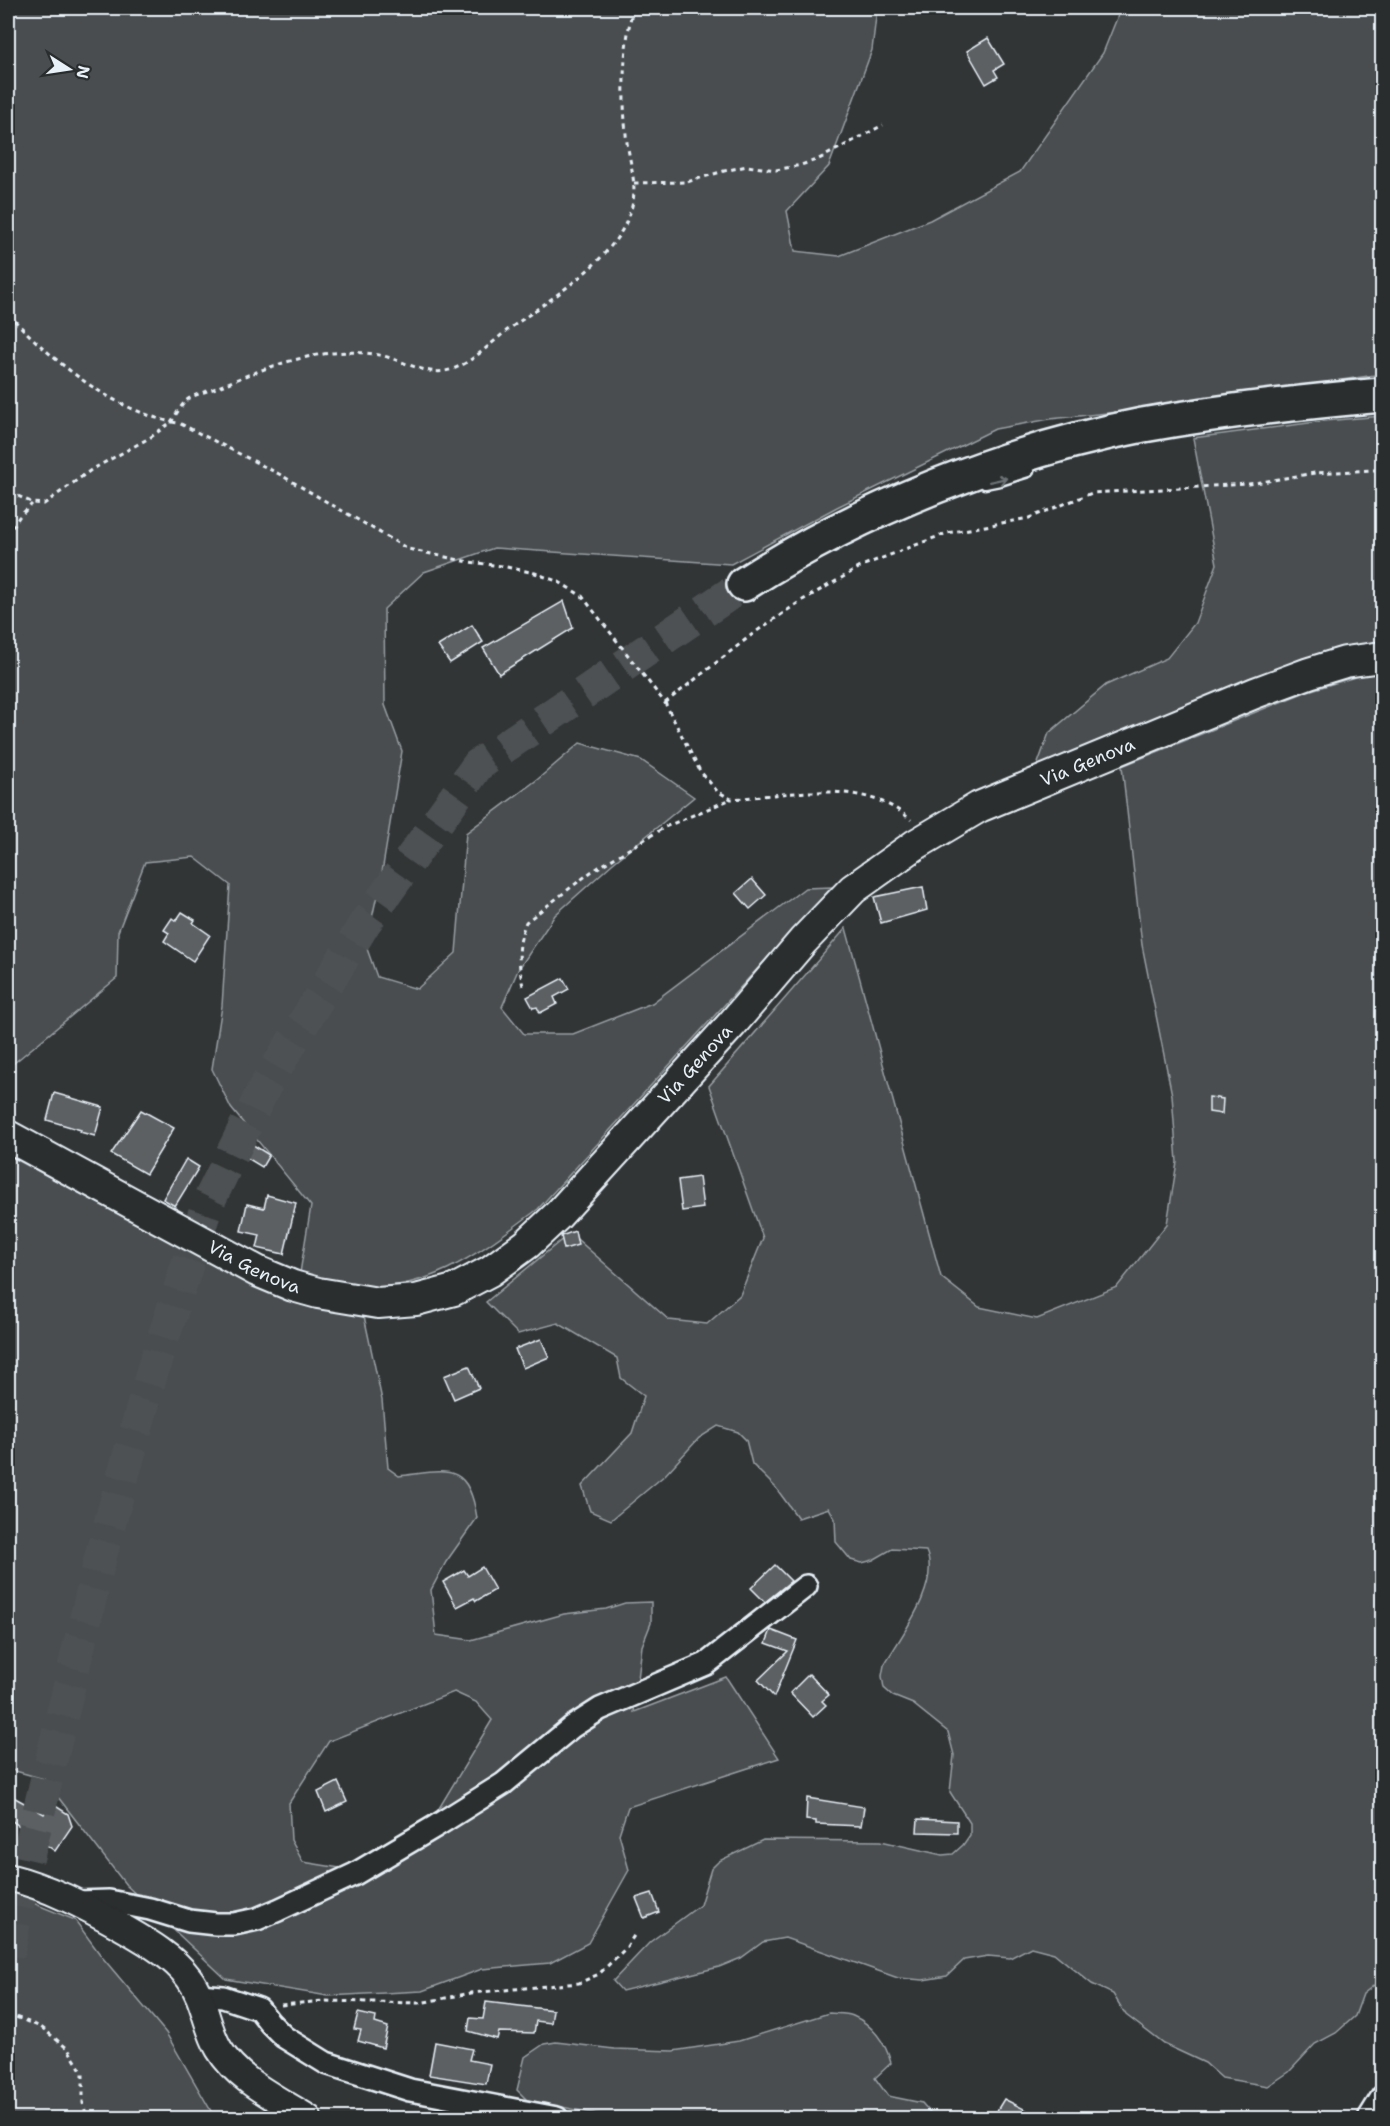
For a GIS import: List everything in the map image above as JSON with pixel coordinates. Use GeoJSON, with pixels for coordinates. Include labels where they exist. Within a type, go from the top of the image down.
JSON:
{"type":"FeatureCollection","features":[{"type":"Feature","properties":{"kind":"highway"},"geometry":{"type":"LineString","coordinates":[[744,584],[782,560],[833,533],[947,477],[1074,448],[1142,426],[1238,410],[1383,395]]}},
{"type":"Feature","properties":{"kind":"main road","name":"Via Genova"},"geometry":{"type":"LineString","coordinates":[[8,1136],[257,1271],[293,1286],[328,1295],[378,1303],[416,1300],[454,1290],[490,1271],[527,1244],[558,1215],[642,1124],[803,941],[854,889],[929,836],[979,807],[1255,693],[1345,662],[1383,657]]}},
{"type":"Feature","properties":{"kind":"street"},"geometry":{"type":"LineString","coordinates":[[78,1902],[109,1902],[150,1909],[189,1921],[216,1924],[234,1924],[256,1919],[278,1910],[355,1874],[436,1826],[503,1784],[572,1727],[600,1709],[706,1664],[806,1586]]}},
{"type":"Feature","properties":{"kind":"street"},"geometry":{"type":"LineString","coordinates":[[8,1877],[35,1884],[78,1902],[146,1940],[169,1958],[189,1977],[199,1995],[218,2047],[227,2061],[241,2075],[308,2118]]}},
{"type":"Feature","properties":{"kind":"street"},"geometry":{"type":"LineString","coordinates":[[199,1995],[223,1997],[259,2009],[284,2037],[326,2063],[410,2090],[557,2118]]}},
{"type":"Feature","properties":{"kind":"street"},"geometry":{"type":"LineString","coordinates":[[1369,2118],[1383,2097]]}},
{"type":"Feature","properties":{"kind":"lane"},"geometry":{"type":"LineString","coordinates":[[1047,436],[1074,448]]}},
{"type":"Feature","properties":{"kind":"lane"},"geometry":{"type":"LineString","coordinates":[[947,477],[1000,480],[1034,469]]}},
{"type":"Feature","properties":{"kind":"path"},"geometry":{"type":"LineString","coordinates":[[18,496],[33,503],[44,504],[91,470],[151,437],[171,422],[187,400],[226,384],[295,360],[351,352],[380,355],[427,370],[444,372],[461,367],[512,327],[552,301],[602,256],[619,236],[632,207],[634,183],[626,135],[624,65],[633,8]]}},
{"type":"Feature","properties":{"kind":"path"},"geometry":{"type":"LineString","coordinates":[[634,183],[687,182],[747,166],[776,170],[801,165],[819,159],[883,125]]}},
{"type":"Feature","properties":{"kind":"path"},"geometry":{"type":"LineString","coordinates":[[8,314],[40,348],[108,398],[155,418],[179,423],[279,474],[408,549],[469,562],[524,570],[559,582],[582,596],[665,702],[700,771],[717,791],[731,799]]}},
{"type":"Feature","properties":{"kind":"path"},"geometry":{"type":"LineString","coordinates":[[665,702],[754,633],[801,601],[864,565],[947,533],[1029,518],[1092,493],[1249,484],[1315,473],[1375,470],[1383,473]]}},
{"type":"Feature","properties":{"kind":"path"},"geometry":{"type":"LineString","coordinates":[[8,535],[19,517],[33,503]]}},
{"type":"Feature","properties":{"kind":"path"},"geometry":{"type":"LineString","coordinates":[[523,986],[518,966],[521,934],[526,922],[591,872],[665,827],[731,799],[835,791],[867,796],[903,813],[929,836]]}},
{"type":"Feature","properties":{"kind":"path"},"geometry":{"type":"LineString","coordinates":[[259,2009],[290,2003],[323,2001],[420,2003],[471,1993],[579,1983],[599,1974],[626,1948],[634,1934]]}},
{"type":"Feature","properties":{"kind":"path"},"geometry":{"type":"LineString","coordinates":[[8,2014],[41,2027],[68,2049],[83,2073],[83,2103],[87,2118]]}},
{"type":"Feature","properties":{"kind":"shaded area"},"geometry":{"type":"Polygon","coordinates":[[[8,8],[877,8],[872,50],[829,166],[787,211],[795,251],[839,256],[930,220],[1020,172],[1103,53],[1121,8],[1382,8],[1382,374],[1136,410],[1050,419],[995,429],[837,507],[731,564],[494,548],[424,572],[384,609],[385,705],[402,751],[382,872],[366,946],[377,977],[417,989],[456,953],[466,833],[538,779],[580,743],[641,760],[694,797],[612,864],[555,915],[518,970],[502,1007],[524,1034],[573,1034],[652,1003],[805,888],[832,887],[538,1209],[496,1240],[453,1266],[406,1284],[380,1287],[353,1286],[300,1273],[311,1206],[231,1108],[212,1069],[222,1006],[230,885],[194,857],[145,862],[118,932],[117,978],[8,1068],[8,8]]]}},
{"type":"Feature","properties":{"kind":"shaded area"},"geometry":{"type":"Polygon","coordinates":[[[1382,416],[1382,644],[1342,647],[1037,766],[1049,733],[1106,685],[1167,658],[1195,623],[1217,564],[1193,438],[1382,416]]]}},
{"type":"Feature","properties":{"kind":"shaded area"},"geometry":{"type":"Polygon","coordinates":[[[1372,672],[1382,672],[1382,1979],[1363,1994],[1355,2016],[1336,2033],[1315,2044],[1289,2072],[1268,2086],[1222,2078],[1205,2063],[1164,2044],[1126,2015],[1113,1994],[1092,1984],[1054,1953],[1031,1947],[1010,1958],[988,1956],[964,1960],[947,1976],[923,1980],[898,1978],[785,1938],[763,1942],[741,1958],[719,1967],[622,1991],[613,1981],[650,1942],[700,1905],[711,1869],[719,1861],[763,1840],[881,1841],[942,1855],[953,1854],[963,1845],[970,1835],[970,1823],[950,1792],[954,1755],[948,1732],[913,1704],[893,1696],[884,1688],[882,1676],[884,1665],[909,1625],[924,1594],[929,1564],[926,1551],[892,1549],[873,1560],[862,1563],[851,1560],[836,1542],[835,1519],[829,1508],[798,1518],[776,1488],[752,1464],[746,1440],[738,1432],[718,1426],[699,1438],[665,1475],[611,1520],[590,1511],[582,1486],[632,1433],[644,1396],[621,1378],[617,1358],[558,1323],[518,1334],[486,1302],[570,1233],[669,1320],[707,1324],[740,1295],[763,1238],[709,1086],[846,928],[941,1277],[979,1307],[1037,1319],[1117,1287],[1167,1224],[1177,1162],[1172,1095],[1142,945],[1122,766],[1308,691],[1372,672]]]}},
{"type":"Feature","properties":{"kind":"shaded area"},"geometry":{"type":"Polygon","coordinates":[[[8,1155],[237,1277],[283,1298],[364,1316],[382,1400],[388,1468],[399,1476],[430,1472],[452,1473],[468,1486],[473,1499],[477,1518],[446,1562],[431,1590],[436,1635],[471,1640],[564,1614],[606,1609],[625,1603],[651,1602],[651,1623],[642,1646],[634,1712],[726,1677],[779,1758],[628,1807],[619,1834],[629,1870],[588,1943],[550,1963],[482,1969],[422,1991],[328,1996],[226,1979],[126,1885],[44,1779],[8,1769],[8,1155]],[[454,1692],[329,1741],[289,1803],[291,1840],[303,1862],[346,1869],[435,1815],[492,1720],[476,1702],[454,1692]]]}},
{"type":"Feature","properties":{"kind":"shaded area"},"geometry":{"type":"Polygon","coordinates":[[[8,1893],[75,1920],[102,1957],[166,2033],[215,2118],[8,2118],[8,1893]]]}},
{"type":"Feature","properties":{"kind":"shaded area"},"geometry":{"type":"Polygon","coordinates":[[[829,2013],[853,2016],[872,2029],[886,2048],[891,2063],[875,2078],[888,2096],[922,2103],[935,2118],[617,2118],[527,2100],[517,2090],[525,2057],[544,2044],[556,2042],[614,2049],[673,2051],[739,2041],[829,2013]]]}},
{"type":"Feature","properties":{"kind":"building"},"geometry":{"type":"Polygon","coordinates":[[[988,38],[1004,64],[994,70],[998,77],[986,84],[967,51],[988,38]]]}},
{"type":"Feature","properties":{"kind":"building"},"geometry":{"type":"Polygon","coordinates":[[[564,601],[573,628],[499,674],[483,648],[564,601]]]}},
{"type":"Feature","properties":{"kind":"building"},"geometry":{"type":"Polygon","coordinates":[[[472,625],[483,642],[450,663],[438,646],[472,625]]]}},
{"type":"Feature","properties":{"kind":"building"},"geometry":{"type":"Polygon","coordinates":[[[752,879],[766,895],[750,909],[736,893],[752,879]]]}},
{"type":"Feature","properties":{"kind":"building"},"geometry":{"type":"Polygon","coordinates":[[[923,887],[927,910],[881,923],[874,897],[923,887]]]}},
{"type":"Feature","properties":{"kind":"building"},"geometry":{"type":"Polygon","coordinates":[[[182,912],[195,920],[193,923],[210,935],[193,961],[164,941],[169,933],[164,930],[172,918],[176,921],[182,912]]]}},
{"type":"Feature","properties":{"kind":"building"},"geometry":{"type":"Polygon","coordinates":[[[563,978],[569,989],[554,997],[557,1004],[540,1013],[537,1007],[533,1008],[527,997],[563,978]]]}},
{"type":"Feature","properties":{"kind":"building"},"geometry":{"type":"Polygon","coordinates":[[[54,1093],[103,1107],[95,1136],[47,1120],[54,1093]]]}},
{"type":"Feature","properties":{"kind":"building"},"geometry":{"type":"Polygon","coordinates":[[[1209,1097],[1223,1099],[1222,1114],[1209,1112],[1209,1097]]]}},
{"type":"Feature","properties":{"kind":"building"},"geometry":{"type":"Polygon","coordinates":[[[141,1110],[174,1128],[146,1174],[111,1154],[141,1110]]]}},
{"type":"Feature","properties":{"kind":"building"},"geometry":{"type":"Polygon","coordinates":[[[247,1141],[269,1155],[262,1167],[239,1153],[247,1141]]]}},
{"type":"Feature","properties":{"kind":"building"},"geometry":{"type":"Polygon","coordinates":[[[186,1159],[199,1167],[175,1206],[163,1199],[186,1159]]]}},
{"type":"Feature","properties":{"kind":"building"},"geometry":{"type":"Polygon","coordinates":[[[699,1177],[703,1208],[682,1211],[678,1180],[699,1177]]]}},
{"type":"Feature","properties":{"kind":"building"},"geometry":{"type":"Polygon","coordinates":[[[267,1195],[296,1203],[284,1254],[257,1248],[260,1235],[241,1231],[247,1204],[264,1208],[267,1195]]]}},
{"type":"Feature","properties":{"kind":"building"},"geometry":{"type":"Polygon","coordinates":[[[575,1231],[578,1245],[564,1249],[561,1236],[575,1231]]]}},
{"type":"Feature","properties":{"kind":"building"},"geometry":{"type":"Polygon","coordinates":[[[541,1339],[549,1357],[523,1368],[515,1349],[541,1339]]]}},
{"type":"Feature","properties":{"kind":"building"},"geometry":{"type":"Polygon","coordinates":[[[469,1366],[479,1388],[454,1399],[444,1376],[469,1366]]]}},
{"type":"Feature","properties":{"kind":"building"},"geometry":{"type":"Polygon","coordinates":[[[775,1565],[791,1581],[765,1602],[751,1588],[775,1565]]]}},
{"type":"Feature","properties":{"kind":"building"},"geometry":{"type":"Polygon","coordinates":[[[482,1567],[495,1590],[476,1601],[474,1598],[457,1607],[443,1582],[464,1570],[468,1576],[482,1567]]]}},
{"type":"Feature","properties":{"kind":"building"},"geometry":{"type":"Polygon","coordinates":[[[771,1630],[797,1640],[774,1697],[758,1680],[788,1651],[766,1643],[771,1630]]]}},
{"type":"Feature","properties":{"kind":"building"},"geometry":{"type":"Polygon","coordinates":[[[809,1674],[829,1695],[822,1701],[826,1705],[813,1717],[790,1693],[809,1674]]]}},
{"type":"Feature","properties":{"kind":"building"},"geometry":{"type":"Polygon","coordinates":[[[338,1782],[347,1802],[326,1812],[318,1792],[338,1782]]]}},
{"type":"Feature","properties":{"kind":"building"},"geometry":{"type":"Polygon","coordinates":[[[8,1794],[44,1814],[51,1803],[68,1814],[72,1826],[55,1851],[8,1818],[8,1794]]]}},
{"type":"Feature","properties":{"kind":"building"},"geometry":{"type":"Polygon","coordinates":[[[807,1798],[864,1807],[861,1826],[816,1824],[816,1821],[806,1820],[807,1798]]]}},
{"type":"Feature","properties":{"kind":"building"},"geometry":{"type":"Polygon","coordinates":[[[918,1819],[957,1821],[957,1833],[917,1832],[918,1819]]]}},
{"type":"Feature","properties":{"kind":"building"},"geometry":{"type":"Polygon","coordinates":[[[652,1893],[659,1912],[644,1918],[636,1898],[652,1893]]]}},
{"type":"Feature","properties":{"kind":"building"},"geometry":{"type":"Polygon","coordinates":[[[486,2002],[553,2010],[551,2023],[536,2021],[534,2033],[499,2032],[497,2039],[468,2031],[470,2018],[483,2019],[486,2002]]]}},
{"type":"Feature","properties":{"kind":"building"},"geometry":{"type":"Polygon","coordinates":[[[358,2013],[376,2017],[375,2023],[388,2027],[383,2048],[358,2041],[361,2030],[354,2029],[358,2013]]]}},
{"type":"Feature","properties":{"kind":"building"},"geometry":{"type":"Polygon","coordinates":[[[435,2042],[472,2049],[469,2060],[490,2064],[486,2084],[429,2075],[435,2042]]]}},
{"type":"Feature","properties":{"kind":"building"},"geometry":{"type":"Polygon","coordinates":[[[1004,2099],[1042,2118],[1007,2118],[996,2112],[1004,2099]]]}},
{"type":"Feature","properties":{"kind":"tunnel"},"geometry":{"type":"LineString","coordinates":[[8,1955],[25,1869],[101,1555],[153,1369],[207,1205],[264,1088],[364,924],[478,765],[744,584]]}}]}
